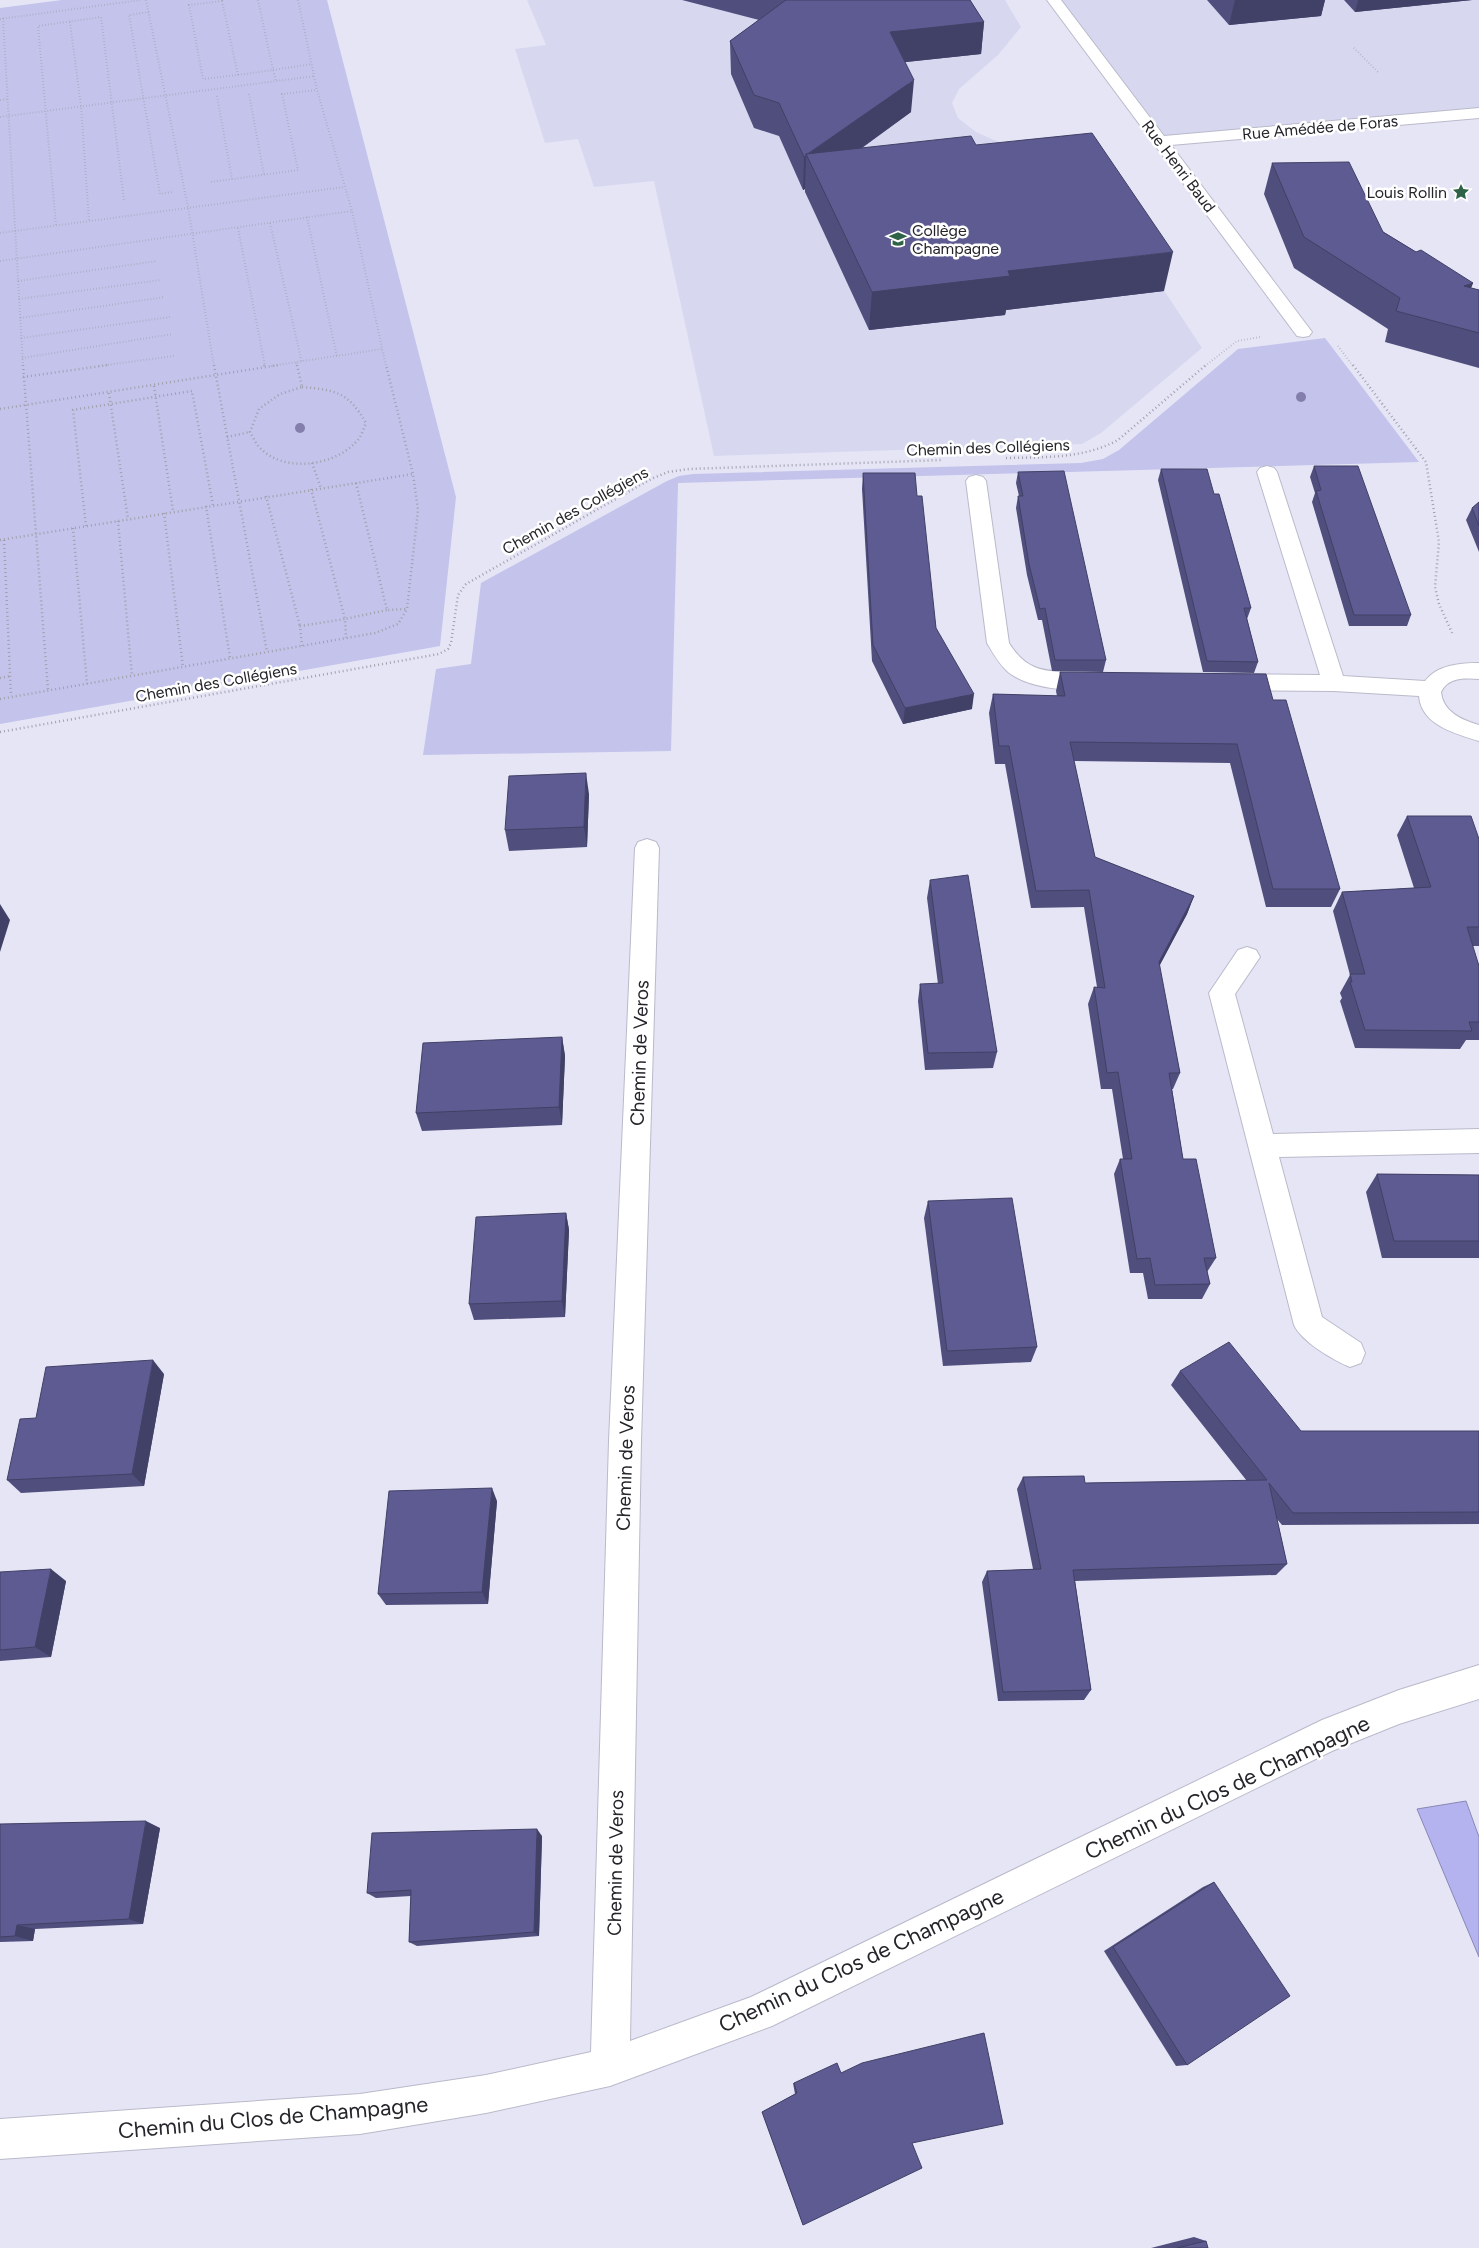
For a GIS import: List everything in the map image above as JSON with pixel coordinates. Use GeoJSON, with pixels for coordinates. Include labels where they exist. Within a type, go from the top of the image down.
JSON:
{"type":"FeatureCollection","features":[{"type":"Feature","properties":{"kind":"street","name":"Rue Henri Baud"},"geometry":{"type":"LineString","coordinates":[[1054,0],[1303,332]]}},
{"type":"Feature","properties":{"kind":"street","name":"Rue Amédée de Foras"},"geometry":{"type":"LineString","coordinates":[[1160,141],[1479,113]]}},
{"type":"Feature","properties":{"kind":"street"},"geometry":{"type":"LineString","coordinates":[[1267,472],[1334,683]]}},
{"type":"Feature","properties":{"kind":"street"},"geometry":{"type":"LineString","coordinates":[[976,481],[998,643],[1004,655],[1022,672],[1036,677],[1053,681],[1111,681]]}},
{"type":"Feature","properties":{"kind":"street"},"geometry":{"type":"LineString","coordinates":[[1474,671],[1448,673],[1434,682],[1431,689],[1431,700],[1444,717],[1457,725],[1479,732]]}},
{"type":"Feature","properties":{"kind":"street"},"geometry":{"type":"LineString","coordinates":[[1208,682],[1334,683],[1431,689]]}},
{"type":"Feature","properties":{"kind":"street","name":"Chemin de Veros"},"geometry":{"type":"LineString","coordinates":[[610,2067],[626,1431],[647,848]]}},
{"type":"Feature","properties":{"kind":"street"},"geometry":{"type":"LineString","coordinates":[[1247,957],[1222,993],[1309,1324],[1350,1353]]}},
{"type":"Feature","properties":{"kind":"street"},"geometry":{"type":"LineString","coordinates":[[1262,1146],[1479,1141]]}},
{"type":"Feature","properties":{"kind":"street","name":"Chemin du Clos de Champagne"},"geometry":{"type":"LineString","coordinates":[[0,2138],[360,2114],[486,2094],[610,2067],[759,2013],[1322,1738],[1399,1707],[1479,1682]]}},
{"type":"Feature","properties":{"kind":"path"},"geometry":{"type":"LineString","coordinates":[[48,690],[25,406],[9,99],[1,18],[141,0]]}},
{"type":"Feature","properties":{"kind":"path"},"geometry":{"type":"LineString","coordinates":[[146,0],[188,208],[238,500],[267,652]]}},
{"type":"Feature","properties":{"kind":"path"},"geometry":{"type":"LineString","coordinates":[[258,0],[276,81]]}},
{"type":"Feature","properties":{"kind":"path"},"geometry":{"type":"LineString","coordinates":[[0,698],[376,633],[398,624],[407,609],[418,510],[413,474],[382,349],[352,211],[317,90],[298,0]]}},
{"type":"Feature","properties":{"kind":"path"},"geometry":{"type":"LineString","coordinates":[[238,75],[222,1],[189,5],[203,79],[238,75],[312,64]]}},
{"type":"Feature","properties":{"kind":"path"},"geometry":{"type":"LineString","coordinates":[[149,12],[129,15],[160,194],[172,192]]}},
{"type":"Feature","properties":{"kind":"path"},"geometry":{"type":"LineString","coordinates":[[56,225],[38,26],[101,17],[124,200]]}},
{"type":"Feature","properties":{"kind":"path"},"geometry":{"type":"LineString","coordinates":[[70,22],[81,106],[90,221]]}},
{"type":"Feature","properties":{"kind":"path"},"geometry":{"type":"LineString","coordinates":[[1354,48],[1378,72]]}},
{"type":"Feature","properties":{"kind":"path"},"geometry":{"type":"LineString","coordinates":[[0,117],[315,76]]}},
{"type":"Feature","properties":{"kind":"path"},"geometry":{"type":"LineString","coordinates":[[0,82],[7,81]]}},
{"type":"Feature","properties":{"kind":"path"},"geometry":{"type":"LineString","coordinates":[[211,182],[298,170],[282,94],[317,90]]}},
{"type":"Feature","properties":{"kind":"path"},"geometry":{"type":"LineString","coordinates":[[249,94],[264,175]]}},
{"type":"Feature","properties":{"kind":"path"},"geometry":{"type":"LineString","coordinates":[[216,96],[232,179]]}},
{"type":"Feature","properties":{"kind":"path"},"geometry":{"type":"LineString","coordinates":[[0,100],[9,99]]}},
{"type":"Feature","properties":{"kind":"path"},"geometry":{"type":"LineString","coordinates":[[0,233],[344,187]]}},
{"type":"Feature","properties":{"kind":"path"},"geometry":{"type":"LineString","coordinates":[[0,261],[352,211]]}},
{"type":"Feature","properties":{"kind":"path"},"geometry":{"type":"LineString","coordinates":[[307,217],[337,357]]}},
{"type":"Feature","properties":{"kind":"path"},"geometry":{"type":"LineString","coordinates":[[270,223],[302,363]]}},
{"type":"Feature","properties":{"kind":"path"},"geometry":{"type":"LineString","coordinates":[[238,228],[265,368]]}},
{"type":"Feature","properties":{"kind":"path"},"geometry":{"type":"LineString","coordinates":[[18,281],[157,261]]}},
{"type":"Feature","properties":{"kind":"path"},"geometry":{"type":"LineString","coordinates":[[19,299],[161,280]]}},
{"type":"Feature","properties":{"kind":"path"},"geometry":{"type":"LineString","coordinates":[[20,318],[165,298]]}},
{"type":"Feature","properties":{"kind":"path"},"geometry":{"type":"LineString","coordinates":[[21,338],[170,317]]}},
{"type":"Feature","properties":{"kind":"path"},"geometry":{"type":"LineString","coordinates":[[1303,332],[1325,330],[1426,462],[1439,542],[1435,587],[1439,604],[1474,671]]}},
{"type":"Feature","properties":{"kind":"path"},"geometry":{"type":"LineString","coordinates":[[22,358],[173,334]]}},
{"type":"Feature","properties":{"kind":"path","name":"Chemin des Collégiens"},"geometry":{"type":"LineString","coordinates":[[997,458],[1081,455],[1098,451],[1118,440],[1230,345],[1246,339]]}},
{"type":"Feature","properties":{"kind":"path"},"geometry":{"type":"LineString","coordinates":[[0,409],[382,349]]}},
{"type":"Feature","properties":{"kind":"path"},"geometry":{"type":"LineString","coordinates":[[23,377],[174,356]]}},
{"type":"Feature","properties":{"kind":"path"},"geometry":{"type":"LineString","coordinates":[[296,363],[302,387]]}},
{"type":"Feature","properties":{"kind":"path"},"geometry":{"type":"LineString","coordinates":[[154,386],[173,512]]}},
{"type":"Feature","properties":{"kind":"path"},"geometry":{"type":"LineString","coordinates":[[302,387],[336,390],[355,403],[366,423],[357,443],[330,460],[302,465],[277,460],[261,450],[250,432],[259,409],[280,394],[302,387]]}},
{"type":"Feature","properties":{"kind":"path"},"geometry":{"type":"LineString","coordinates":[[86,526],[73,410],[156,396],[192,391],[213,505]]}},
{"type":"Feature","properties":{"kind":"path"},"geometry":{"type":"LineString","coordinates":[[109,393],[128,519]]}},
{"type":"Feature","properties":{"kind":"path"},"geometry":{"type":"LineString","coordinates":[[227,437],[250,432]]}},
{"type":"Feature","properties":{"kind":"path","name":"Chemin des Collégiens"},"geometry":{"type":"LineString","coordinates":[[0,732],[439,654],[448,650],[451,643],[458,594],[466,584],[651,479],[668,472],[689,469],[948,460]]}},
{"type":"Feature","properties":{"kind":"path"},"geometry":{"type":"LineString","coordinates":[[312,463],[321,488]]}},
{"type":"Feature","properties":{"kind":"path"},"geometry":{"type":"LineString","coordinates":[[0,540],[238,500],[413,474]]}},
{"type":"Feature","properties":{"kind":"path"},"geometry":{"type":"LineString","coordinates":[[356,483],[387,610]]}},
{"type":"Feature","properties":{"kind":"path"},"geometry":{"type":"LineString","coordinates":[[311,489],[345,619],[346,638]]}},
{"type":"Feature","properties":{"kind":"path"},"geometry":{"type":"LineString","coordinates":[[266,496],[300,626],[302,646]]}},
{"type":"Feature","properties":{"kind":"path"},"geometry":{"type":"LineString","coordinates":[[206,506],[230,658]]}},
{"type":"Feature","properties":{"kind":"path"},"geometry":{"type":"LineString","coordinates":[[164,513],[183,667]]}},
{"type":"Feature","properties":{"kind":"path"},"geometry":{"type":"LineString","coordinates":[[118,521],[132,676]]}},
{"type":"Feature","properties":{"kind":"path"},"geometry":{"type":"LineString","coordinates":[[73,528],[86,684]]}},
{"type":"Feature","properties":{"kind":"path"},"geometry":{"type":"LineString","coordinates":[[4,540],[11,696]]}},
{"type":"Feature","properties":{"kind":"path"},"geometry":{"type":"LineString","coordinates":[[0,554],[5,553]]}},
{"type":"Feature","properties":{"kind":"path"},"geometry":{"type":"LineString","coordinates":[[300,626],[387,610],[407,609]]}},
{"type":"Feature","properties":{"kind":"path"},"geometry":{"type":"LineString","coordinates":[[0,678],[10,676]]}},
{"type":"Feature","properties":{"kind":"shaded area"},"geometry":{"type":"Polygon","coordinates":[[[62,0],[327,0],[456,497],[440,646],[0,724],[0,8],[62,0]]]}},
{"type":"Feature","properties":{"kind":"shaded area","name":"Collège Champagne"},"geometry":{"type":"Polygon","coordinates":[[[527,0],[1005,0],[1021,27],[998,55],[959,89],[952,103],[958,118],[976,132],[1003,144],[1076,157],[1202,348],[1101,433],[1082,444],[714,456],[654,181],[594,187],[578,139],[545,143],[515,49],[546,45],[527,0]]]}},
{"type":"Feature","properties":{"kind":"shaded area"},"geometry":{"type":"Polygon","coordinates":[[[1054,0],[1479,0],[1479,113],[1160,141],[1054,0]]]}},
{"type":"Feature","properties":{"kind":"shaded area"},"geometry":{"type":"Polygon","coordinates":[[[1325,338],[1419,462],[678,483],[671,751],[423,755],[436,669],[471,664],[481,583],[667,481],[679,476],[693,474],[1081,463],[1103,459],[1119,450],[1238,349],[1325,338]]]}},
{"type":"Feature","properties":{"kind":"shaded area"},"geometry":{"type":"Polygon","coordinates":[[[1466,1801],[1479,1837],[1479,1957],[1417,1809],[1466,1801]]]}},
{"type":"Feature","properties":{"kind":"building"},"geometry":{"type":"Polygon","coordinates":[[[786,0],[970,0],[984,22],[890,32],[914,80],[804,157],[779,103],[754,95],[730,41],[786,0]]]}},
{"type":"Feature","properties":{"kind":"building"},"geometry":{"type":"Polygon","coordinates":[[[1092,133],[1173,252],[1008,271],[1010,276],[872,292],[806,154],[971,136],[976,145],[1092,133]]]}},
{"type":"Feature","properties":{"kind":"building"},"geometry":{"type":"Polygon","coordinates":[[[1349,162],[1383,232],[1416,252],[1421,250],[1473,283],[1464,286],[1479,290],[1479,333],[1396,311],[1400,298],[1304,237],[1272,163],[1349,162]]]}},
{"type":"Feature","properties":{"kind":"building"},"geometry":{"type":"Polygon","coordinates":[[[1314,466],[1358,466],[1411,615],[1354,615],[1316,491],[1321,490],[1314,466]]]}},
{"type":"Feature","properties":{"kind":"building"},"geometry":{"type":"Polygon","coordinates":[[[1161,469],[1207,469],[1214,494],[1219,494],[1251,608],[1244,608],[1258,662],[1207,661],[1161,469]]]}},
{"type":"Feature","properties":{"kind":"building"},"geometry":{"type":"Polygon","coordinates":[[[1064,471],[1106,660],[1055,660],[1045,608],[1040,609],[1029,564],[1018,496],[1023,496],[1018,472],[1064,471]]]}},
{"type":"Feature","properties":{"kind":"building"},"geometry":{"type":"Polygon","coordinates":[[[863,473],[915,473],[917,496],[922,496],[936,628],[974,694],[905,708],[873,645],[863,473]]]}},
{"type":"Feature","properties":{"kind":"building"},"geometry":{"type":"Polygon","coordinates":[[[1479,502],[1479,526],[1472,508],[1479,502]]]}},
{"type":"Feature","properties":{"kind":"building"},"geometry":{"type":"Polygon","coordinates":[[[1060,672],[1266,674],[1273,700],[1286,700],[1340,889],[1273,889],[1237,744],[1070,742],[1095,857],[1194,896],[1159,962],[1180,1073],[1169,1073],[1183,1159],[1196,1159],[1216,1258],[1204,1258],[1210,1284],[1155,1285],[1150,1258],[1137,1259],[1120,1159],[1132,1159],[1118,1072],[1107,1073],[1094,987],[1105,988],[1089,890],[1036,891],[1009,746],[999,746],[993,694],[1065,696],[1060,672]]]}},
{"type":"Feature","properties":{"kind":"building"},"geometry":{"type":"Polygon","coordinates":[[[586,773],[584,827],[505,830],[509,776],[586,773]]]}},
{"type":"Feature","properties":{"kind":"building"},"geometry":{"type":"Polygon","coordinates":[[[1407,816],[1471,816],[1479,839],[1479,927],[1467,927],[1479,966],[1479,1022],[1469,1022],[1472,1031],[1365,1030],[1350,982],[1352,982],[1350,974],[1365,974],[1342,892],[1431,887],[1407,816]]]}},
{"type":"Feature","properties":{"kind":"building"},"geometry":{"type":"Polygon","coordinates":[[[968,875],[997,1052],[928,1053],[920,984],[943,983],[930,880],[968,875]]]}},
{"type":"Feature","properties":{"kind":"building"},"geometry":{"type":"Polygon","coordinates":[[[562,1037],[559,1107],[416,1113],[423,1043],[562,1037]]]}},
{"type":"Feature","properties":{"kind":"building"},"geometry":{"type":"Polygon","coordinates":[[[1377,1174],[1479,1175],[1479,1241],[1394,1241],[1377,1174]]]}},
{"type":"Feature","properties":{"kind":"building"},"geometry":{"type":"Polygon","coordinates":[[[1012,1198],[1037,1347],[947,1351],[928,1201],[1012,1198]]]}},
{"type":"Feature","properties":{"kind":"building"},"geometry":{"type":"Polygon","coordinates":[[[566,1213],[562,1301],[469,1304],[476,1217],[566,1213]]]}},
{"type":"Feature","properties":{"kind":"building"},"geometry":{"type":"Polygon","coordinates":[[[1229,1342],[1301,1431],[1479,1431],[1479,1512],[1293,1513],[1269,1483],[1287,1564],[1073,1570],[1091,1690],[1003,1692],[987,1571],[1041,1569],[1023,1477],[1084,1476],[1085,1483],[1267,1480],[1180,1371],[1229,1342]]]}},
{"type":"Feature","properties":{"kind":"building"},"geometry":{"type":"Polygon","coordinates":[[[153,1360],[132,1474],[7,1480],[20,1419],[36,1418],[46,1367],[153,1360]]]}},
{"type":"Feature","properties":{"kind":"building"},"geometry":{"type":"Polygon","coordinates":[[[492,1488],[482,1592],[378,1594],[389,1491],[492,1488]]]}},
{"type":"Feature","properties":{"kind":"building"},"geometry":{"type":"Polygon","coordinates":[[[51,1569],[35,1647],[0,1650],[0,1572],[51,1569]]]}},
{"type":"Feature","properties":{"kind":"building"},"geometry":{"type":"Polygon","coordinates":[[[146,1821],[129,1919],[17,1925],[15,1936],[0,1937],[0,1824],[146,1821]]]}},
{"type":"Feature","properties":{"kind":"building"},"geometry":{"type":"Polygon","coordinates":[[[537,1829],[534,1932],[409,1942],[411,1890],[367,1893],[372,1833],[537,1829]]]}},
{"type":"Feature","properties":{"kind":"building"},"geometry":{"type":"Polygon","coordinates":[[[1214,1882],[1290,1996],[1187,2065],[1113,1947],[1214,1882]]]}},
{"type":"Feature","properties":{"kind":"building"},"geometry":{"type":"Polygon","coordinates":[[[984,2033],[1003,2124],[912,2143],[922,2168],[803,2225],[762,2112],[797,2093],[794,2083],[837,2063],[841,2073],[862,2063],[984,2033]]]}},
{"type":"Feature","properties":{"kind":"building"},"geometry":{"type":"Polygon","coordinates":[[[1206,2241],[1208,2248],[1177,2248],[1206,2241]]]}},
{"type":"Feature","properties":{"kind":"place","name":"Louis Rollin"},"geometry":{"type":"Point","coordinates":[1461,192]}},
{"type":"Feature","properties":{"kind":"place","name":"Collège Champagne"},"geometry":{"type":"Point","coordinates":[898,239]}}]}
